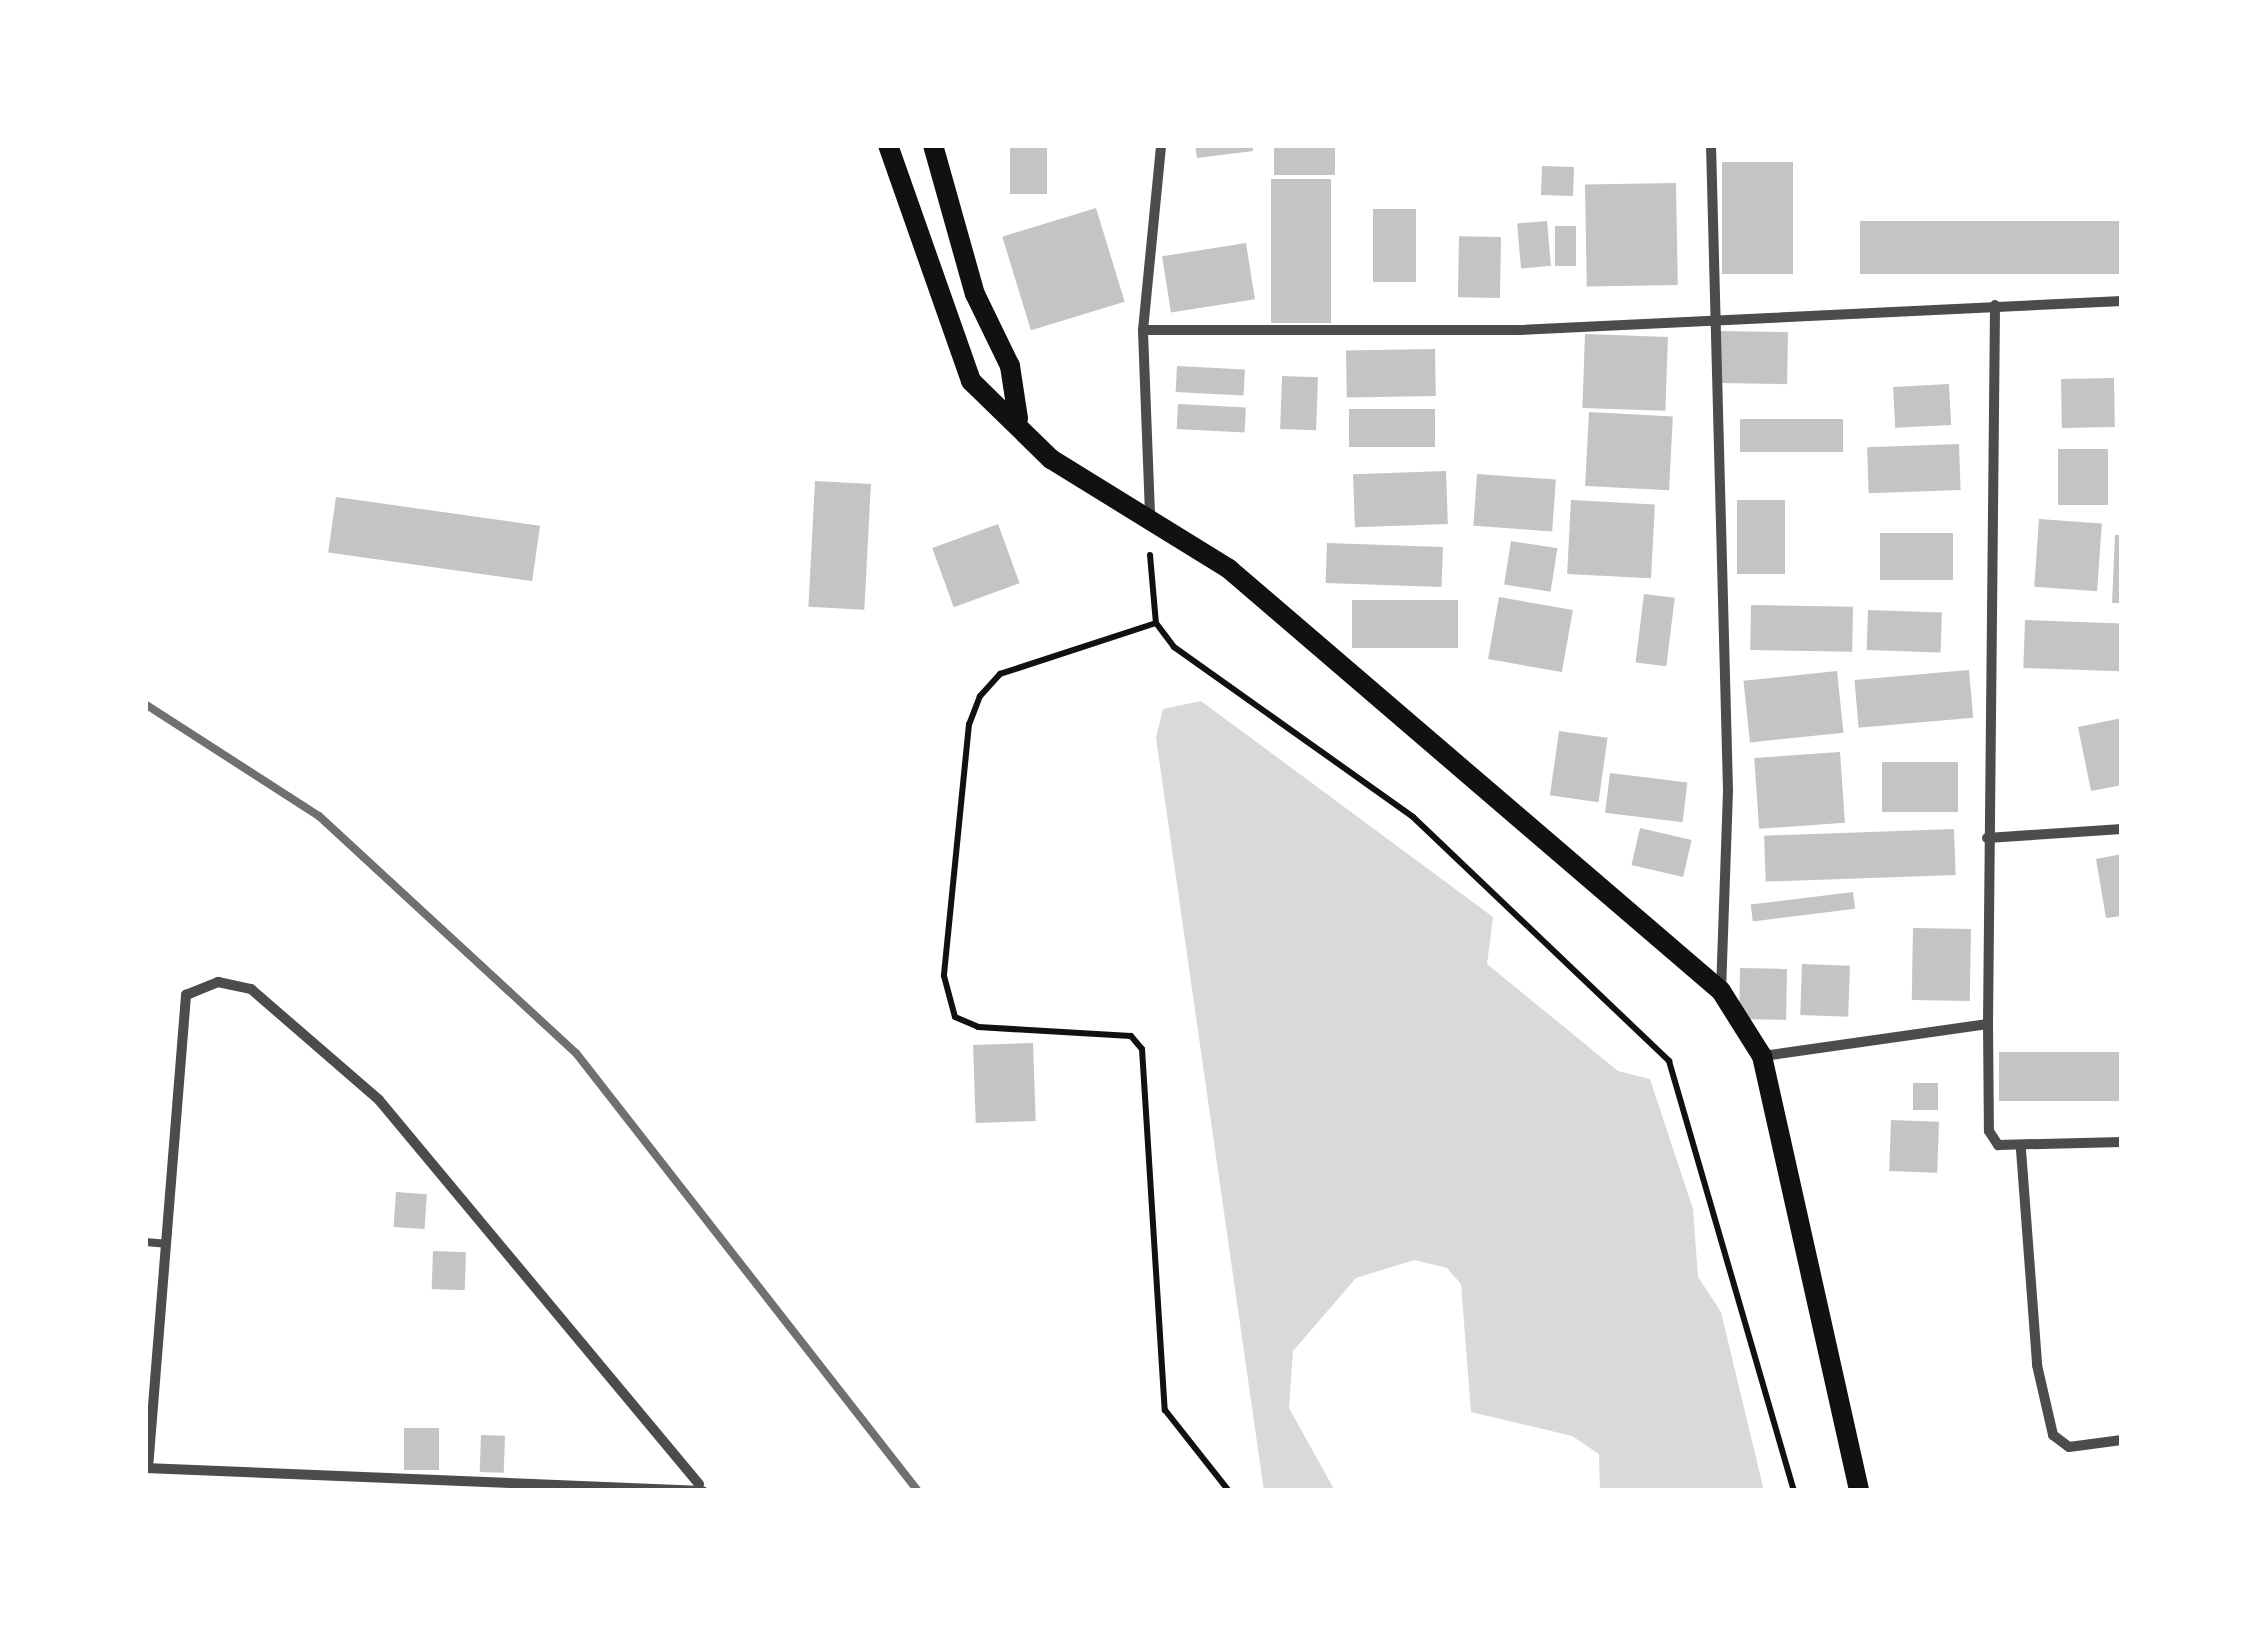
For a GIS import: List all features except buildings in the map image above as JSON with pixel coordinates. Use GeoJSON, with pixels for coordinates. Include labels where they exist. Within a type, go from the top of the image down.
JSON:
{"type":"FeatureCollection","features":[{"type":"Feature","properties":{"kind":"main road"},"geometry":{"type":"LineString","coordinates":[[888,145],[971,381],[1018,418],[1051,460],[1150,514],[1229,569],[1721,990],[1762,1056],[1858,1491]]}},
{"type":"Feature","properties":{"kind":"main road"},"geometry":{"type":"LineString","coordinates":[[932,145],[975,294],[1010,366],[1018,418]]}},
{"type":"Feature","properties":{"kind":"street"},"geometry":{"type":"LineString","coordinates":[[1150,514],[1143,330],[1161,145]]}},
{"type":"Feature","properties":{"kind":"street"},"geometry":{"type":"LineString","coordinates":[[1710,145],[1710,318],[1728,790],[1721,990]]}},
{"type":"Feature","properties":{"kind":"street"},"geometry":{"type":"LineString","coordinates":[[1143,330],[1521,330],[2122,300]]}},
{"type":"Feature","properties":{"kind":"street"},"geometry":{"type":"LineString","coordinates":[[1995,305],[1988,838],[1989,1132],[2021,1150],[2122,1142]]}},
{"type":"Feature","properties":{"kind":"street"},"geometry":{"type":"LineString","coordinates":[[1988,838],[2122,829]]}},
{"type":"Feature","properties":{"kind":"street"},"geometry":{"type":"LineString","coordinates":[[218,982],[251,989],[380,1100],[701,1488],[146,1468],[186,995],[218,982]]}},
{"type":"Feature","properties":{"kind":"street"},"geometry":{"type":"LineString","coordinates":[[1762,1056],[1988,1024]]}},
{"type":"Feature","properties":{"kind":"street"},"geometry":{"type":"LineString","coordinates":[[2021,1150],[2042,1401],[2054,1435],[2069,1447],[2122,1440]]}},
{"type":"Feature","properties":{"kind":"lane"},"geometry":{"type":"LineString","coordinates":[[145,1242],[166,1244]]}},
{"type":"Feature","properties":{"kind":"path"},"geometry":{"type":"LineString","coordinates":[[1150,514],[1156,623],[1174,647],[1413,817],[1670,1061],[1794,1491]]}},
{"type":"Feature","properties":{"kind":"path"},"geometry":{"type":"LineString","coordinates":[[1156,623],[1000,674],[980,696],[969,724],[944,976],[956,1017],[978,1028],[1131,1036],[1142,1048],[1165,1410],[1228,1491]]}},
{"type":"Feature","properties":{"kind":"shaded area"},"geometry":{"type":"Polygon","coordinates":[[[1201,701],[1493,917],[1487,964],[1618,1071],[1650,1079],[1693,1209],[1698,1277],[1721,1312],[1764,1491],[1600,1491],[1599,1454],[1572,1436],[1471,1412],[1461,1284],[1447,1268],[1414,1260],[1356,1278],[1293,1351],[1289,1408],[1335,1491],[1264,1491],[1156,738],[1163,709],[1201,701]]]}},
{"type":"Feature","properties":{"kind":"railway"},"geometry":{"type":"LineString","coordinates":[[145,704],[319,816],[576,1053],[918,1491]]}}]}
